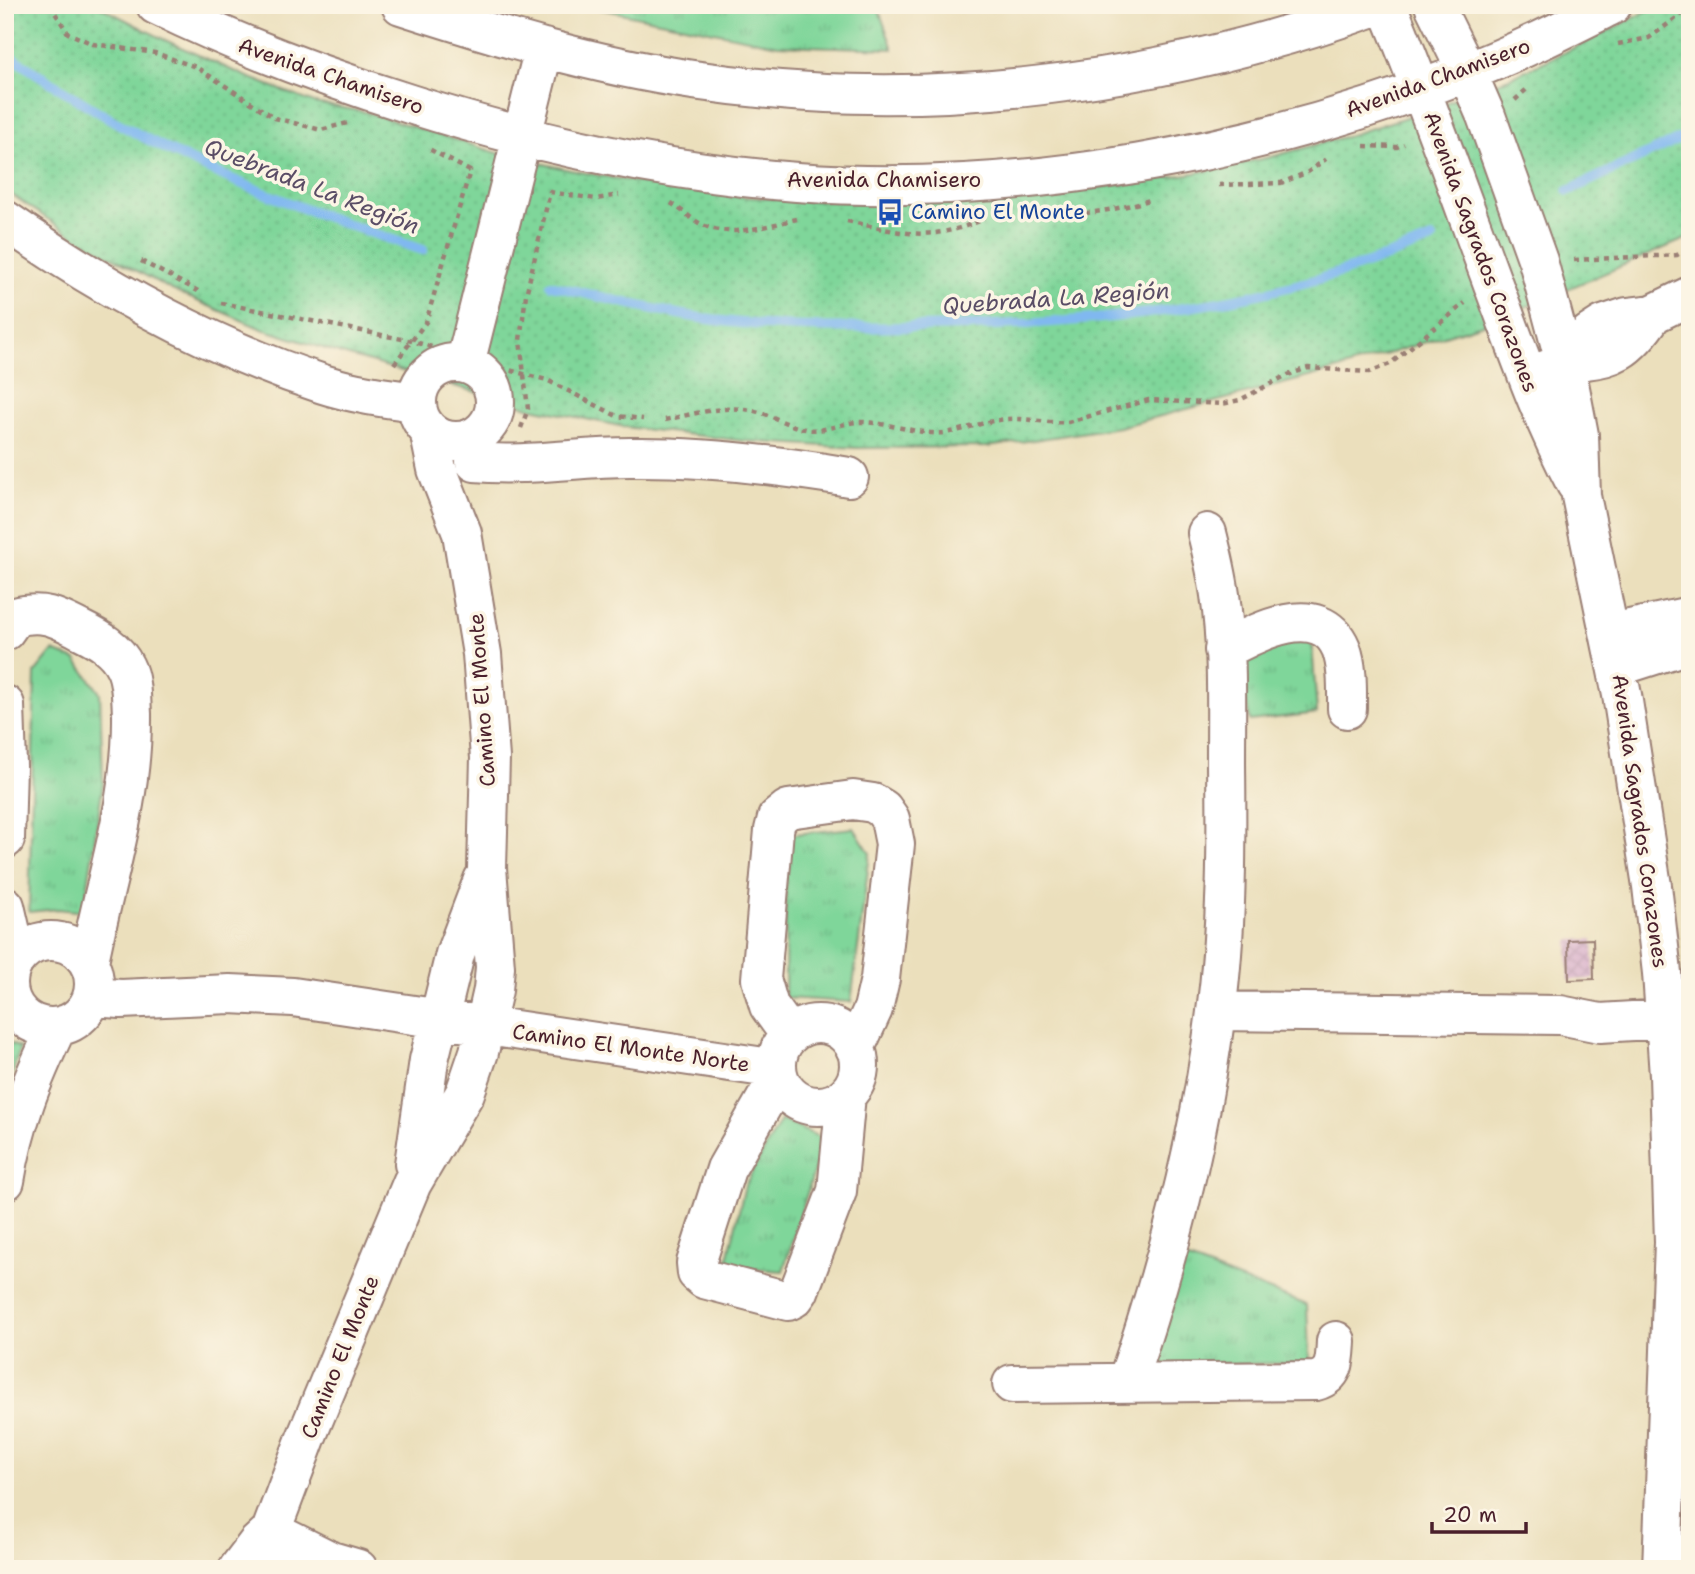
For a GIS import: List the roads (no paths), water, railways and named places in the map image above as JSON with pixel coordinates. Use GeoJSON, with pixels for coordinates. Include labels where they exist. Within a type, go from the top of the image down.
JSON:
{"type":"FeatureCollection","features":[{"type":"Feature","properties":{"kind":"street","name":"Avenida Chamisero"},"geometry":{"type":"LineString","coordinates":[[156,5],[236,43],[337,81],[521,138],[618,159],[735,176],[846,184],[943,184],[1058,174],[1190,153],[1319,121],[1422,89],[1467,72],[1612,5]]}},
{"type":"Feature","properties":{"kind":"street"},"geometry":{"type":"LineString","coordinates":[[401,5],[544,48],[639,71],[761,89],[831,93],[962,92],[1084,81],[1147,71],[1265,43],[1379,5]]}},
{"type":"Feature","properties":{"kind":"street","name":"Avenida Sagrados Corazones"},"geometry":{"type":"LineString","coordinates":[[1387,5],[1422,89],[1436,134],[1527,377],[1549,432],[1581,495]]}},
{"type":"Feature","properties":{"kind":"street","name":"Avenida Sagrados Corazones"},"geometry":{"type":"LineString","coordinates":[[1434,5],[1467,72],[1538,261],[1565,362],[1579,435],[1581,495],[1614,650],[1672,971],[1682,1258],[1671,1565]]}},
{"type":"Feature","properties":{"kind":"street"},"geometry":{"type":"LineString","coordinates":[[423,416],[423,382],[429,374],[446,364],[466,361],[544,48]]}},
{"type":"Feature","properties":{"kind":"street"},"geometry":{"type":"LineString","coordinates":[[5,220],[143,307],[248,355],[323,384],[370,396],[423,416],[446,439],[455,441],[474,437],[488,452],[574,458],[711,458],[849,477]]}},
{"type":"Feature","properties":{"kind":"street"},"geometry":{"type":"LineString","coordinates":[[1527,377],[1565,362],[1612,356],[1625,349],[1640,334],[1654,314],[1690,296]]}},
{"type":"Feature","properties":{"kind":"street","name":"Camino El Monte"},"geometry":{"type":"LineString","coordinates":[[462,533],[488,452],[494,411],[493,389],[482,372],[466,361]]}},
{"type":"Feature","properties":{"kind":"street","name":"Camino El Monte"},"geometry":{"type":"LineString","coordinates":[[271,1569],[271,1531],[306,1438],[412,1183],[465,1093],[486,1026],[495,967],[487,868],[490,758],[474,597],[462,533],[437,469],[423,416]]}},
{"type":"Feature","properties":{"kind":"street"},"geometry":{"type":"LineString","coordinates":[[1127,1382],[1147,1323],[1180,1205],[1197,1125],[1216,1011],[1224,917],[1226,849],[1224,650],[1220,594],[1207,533]]}},
{"type":"Feature","properties":{"kind":"street"},"geometry":{"type":"LineString","coordinates":[[5,631],[15,617],[32,613],[53,616],[103,641],[116,653],[126,668],[131,692],[132,739],[125,801],[90,980],[82,1014],[66,1025],[57,1027],[35,1024],[9,1003],[9,979],[17,958],[36,944],[60,942],[71,946],[90,980]]}},
{"type":"Feature","properties":{"kind":"street"},"geometry":{"type":"LineString","coordinates":[[1614,650],[1690,616]]}},
{"type":"Feature","properties":{"kind":"street"},"geometry":{"type":"LineString","coordinates":[[1224,650],[1242,639],[1280,625],[1296,622],[1317,625],[1328,631],[1341,649],[1347,684],[1347,709]]}},
{"type":"Feature","properties":{"kind":"street"},"geometry":{"type":"LineString","coordinates":[[1614,650],[1673,649],[1690,637]]}},
{"type":"Feature","properties":{"kind":"street"},"geometry":{"type":"LineString","coordinates":[[5,705],[5,839]]}},
{"type":"Feature","properties":{"kind":"street","name":"Camino El Monte Norte"},"geometry":{"type":"LineString","coordinates":[[846,1096],[837,1191],[794,1298],[788,1301],[704,1279],[697,1273],[696,1262],[726,1169],[781,1060],[800,1028],[826,1024],[838,1029],[848,1037],[855,1048],[859,1060],[858,1073],[846,1096],[821,1107],[795,1100],[785,1090],[781,1060],[761,979],[774,830],[777,818],[788,809],[853,800],[873,803],[883,809],[890,819],[895,844],[880,979],[873,1009],[855,1048]]}},
{"type":"Feature","properties":{"kind":"street","name":"Camino El Monte"},"geometry":{"type":"LineString","coordinates":[[412,1183],[424,1080],[455,954],[487,868]]}},
{"type":"Feature","properties":{"kind":"street"},"geometry":{"type":"LineString","coordinates":[[5,906],[17,958]]}},
{"type":"Feature","properties":{"kind":"street"},"geometry":{"type":"LineString","coordinates":[[1216,1011],[1560,1014],[1600,1023],[1672,971]]}},
{"type":"Feature","properties":{"kind":"street","name":"Camino El Monte Norte"},"geometry":{"type":"LineString","coordinates":[[90,980],[121,999],[230,994],[293,997],[439,1020],[781,1060]]}},
{"type":"Feature","properties":{"kind":"street"},"geometry":{"type":"LineString","coordinates":[[5,1181],[11,1144],[32,1079],[57,1027]]}},
{"type":"Feature","properties":{"kind":"street"},"geometry":{"type":"LineString","coordinates":[[1012,1384],[1316,1381],[1328,1376],[1332,1370],[1336,1341]]}},
{"type":"Feature","properties":{"kind":"street"},"geometry":{"type":"LineString","coordinates":[[271,1531],[331,1561],[358,1569]]}},
{"type":"Feature","properties":{"kind":"street","name":"Camino El Monte"},"geometry":{"type":"LineString","coordinates":[[238,1569],[271,1531]]}},
{"type":"Feature","properties":{"kind":"waterway","name":"Quebrada La Región"},"geometry":{"type":"LineString","coordinates":[[5,53],[108,118],[195,163],[307,210],[423,250]]}},
{"type":"Feature","properties":{"kind":"waterway","name":"Quebrada La Región"},"geometry":{"type":"LineString","coordinates":[[1568,191],[1690,134]]}},
{"type":"Feature","properties":{"kind":"waterway","name":"Quebrada La Región"},"geometry":{"type":"LineString","coordinates":[[551,285],[664,311],[754,324],[860,328],[1016,324],[1119,316],[1222,302],[1322,278],[1432,239]]}},
{"type":"Feature","properties":{"kind":"place","name":"Camino El Monte"},"geometry":{"type":"Point","coordinates":[890,212]}}]}
